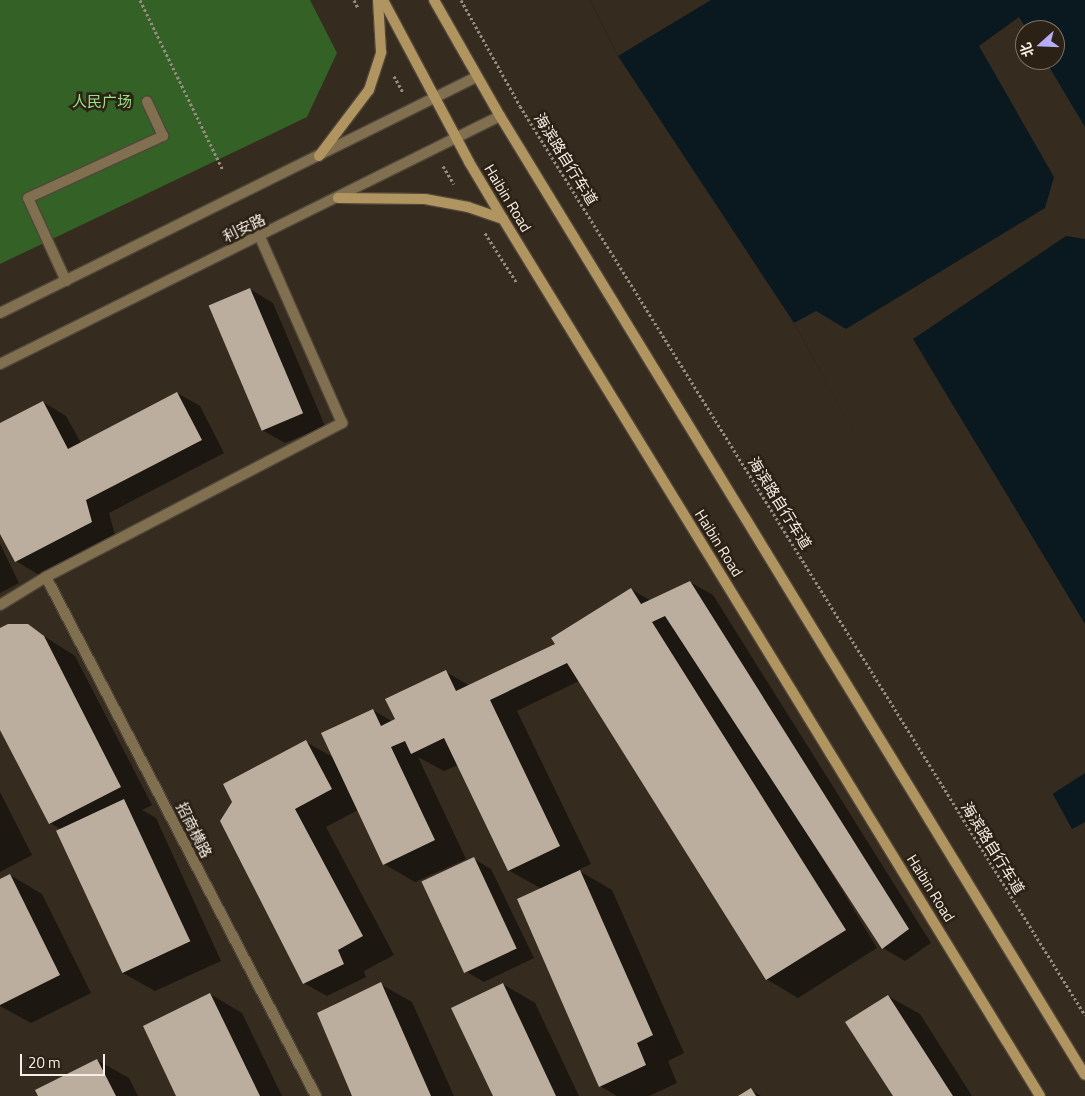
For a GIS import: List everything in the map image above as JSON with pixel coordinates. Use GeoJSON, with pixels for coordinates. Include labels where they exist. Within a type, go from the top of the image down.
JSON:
{"type":"FeatureCollection","features":[{"type":"Feature","properties":{"kind":"main road"},"geometry":{"type":"LineString","coordinates":[[319,156],[369,90],[382,52],[378,0]]}},
{"type":"Feature","properties":{"kind":"main road","name":"Haibin Road"},"geometry":{"type":"LineString","coordinates":[[383,0],[503,219],[1040,1096]]}},
{"type":"Feature","properties":{"kind":"main road"},"geometry":{"type":"LineString","coordinates":[[434,0],[476,77],[1085,1075]]}},
{"type":"Feature","properties":{"kind":"main road"},"geometry":{"type":"LineString","coordinates":[[338,198],[425,199],[468,207],[503,219]]}},
{"type":"Feature","properties":{"kind":"street","name":"利安路"},"geometry":{"type":"LineString","coordinates":[[0,314],[476,77]]}},
{"type":"Feature","properties":{"kind":"street"},"geometry":{"type":"LineString","coordinates":[[66,281],[28,198],[163,136],[147,101]]}},
{"type":"Feature","properties":{"kind":"street","name":"利安路"},"geometry":{"type":"LineString","coordinates":[[0,364],[260,237],[500,116]]}},
{"type":"Feature","properties":{"kind":"street"},"geometry":{"type":"LineString","coordinates":[[0,604],[46,577],[342,422],[260,237]]}},
{"type":"Feature","properties":{"kind":"street","name":"招商横路"},"geometry":{"type":"LineString","coordinates":[[46,577],[316,1096]]}},
{"type":"Feature","properties":{"kind":"path"},"geometry":{"type":"LineString","coordinates":[[140,0],[223,170]]}},
{"type":"Feature","properties":{"kind":"path","name":"海滨路自行车道"},"geometry":{"type":"LineString","coordinates":[[461,0],[525,114],[1085,1015]]}},
{"type":"Feature","properties":{"kind":"green space","name":"人民广场"},"geometry":{"type":"Polygon","coordinates":[[[0,0],[310,0],[337,53],[307,117],[0,264],[0,0]]]}},
{"type":"Feature","properties":{"kind":"shaded area"},"geometry":{"type":"Polygon","coordinates":[[[590,0],[1085,0],[1085,822],[1072,829],[794,323],[618,56],[590,0]]]}},
{"type":"Feature","properties":{"kind":"pier"},"geometry":{"type":"Polygon","coordinates":[[[590,0],[711,0],[618,56],[590,0]]]}},
{"type":"Feature","properties":{"kind":"pier"},"geometry":{"type":"Polygon","coordinates":[[[1019,17],[1021,20],[1015,20],[1015,70],[1051,70],[1085,127],[1085,239],[1066,236],[913,339],[1085,624],[1085,773],[1051,795],[794,323],[816,311],[846,329],[1045,208],[1054,177],[979,46],[1019,17]]]}},
{"type":"Feature","properties":{"kind":"building"},"geometry":{"type":"Polygon","coordinates":[[[250,288],[303,413],[262,431],[209,306],[250,288]]]}},
{"type":"Feature","properties":{"kind":"building"},"geometry":{"type":"Polygon","coordinates":[[[177,392],[202,440],[86,500],[92,522],[15,562],[0,534],[0,423],[43,401],[68,449],[177,392]]]}},
{"type":"Feature","properties":{"kind":"building"},"geometry":{"type":"Polygon","coordinates":[[[690,581],[909,929],[882,949],[665,616],[652,622],[846,930],[766,980],[567,663],[490,700],[560,846],[508,871],[444,738],[411,754],[405,741],[391,747],[435,840],[383,865],[321,733],[373,709],[381,726],[395,719],[385,699],[446,670],[456,691],[555,644],[551,638],[631,588],[641,604],[690,581]]]}},
{"type":"Feature","properties":{"kind":"building"},"geometry":{"type":"Polygon","coordinates":[[[8,624],[28,624],[44,636],[121,787],[49,824],[0,730],[0,628],[8,624]]]}},
{"type":"Feature","properties":{"kind":"building"},"geometry":{"type":"Polygon","coordinates":[[[306,740],[332,789],[295,809],[363,936],[338,950],[344,964],[303,984],[220,821],[232,802],[223,784],[306,740]]]}},
{"type":"Feature","properties":{"kind":"building"},"geometry":{"type":"Polygon","coordinates":[[[124,799],[190,941],[122,973],[56,831],[124,799]]]}},
{"type":"Feature","properties":{"kind":"building"},"geometry":{"type":"Polygon","coordinates":[[[474,857],[517,949],[464,973],[421,882],[474,857]]]}},
{"type":"Feature","properties":{"kind":"building"},"geometry":{"type":"Polygon","coordinates":[[[580,870],[653,1035],[637,1043],[646,1065],[599,1087],[517,899],[580,870]]]}},
{"type":"Feature","properties":{"kind":"building"},"geometry":{"type":"Polygon","coordinates":[[[10,874],[60,975],[0,1005],[0,879],[10,874]]]}},
{"type":"Feature","properties":{"kind":"building"},"geometry":{"type":"Polygon","coordinates":[[[381,982],[431,1096],[352,1096],[317,1013],[381,982]]]}},
{"type":"Feature","properties":{"kind":"building"},"geometry":{"type":"Polygon","coordinates":[[[503,983],[556,1096],[493,1096],[451,1008],[503,983]]]}},
{"type":"Feature","properties":{"kind":"building"},"geometry":{"type":"Polygon","coordinates":[[[210,993],[260,1096],[176,1096],[143,1026],[210,993]]]}},
{"type":"Feature","properties":{"kind":"building"},"geometry":{"type":"Polygon","coordinates":[[[888,995],[953,1096],[893,1096],[845,1022],[888,995]]]}},
{"type":"Feature","properties":{"kind":"building"},"geometry":{"type":"Polygon","coordinates":[[[97,1059],[116,1096],[38,1096],[35,1090],[97,1059]]]}},
{"type":"Feature","properties":{"kind":"building"},"geometry":{"type":"Polygon","coordinates":[[[751,1088],[756,1096],[738,1096],[751,1088]]]}}]}
